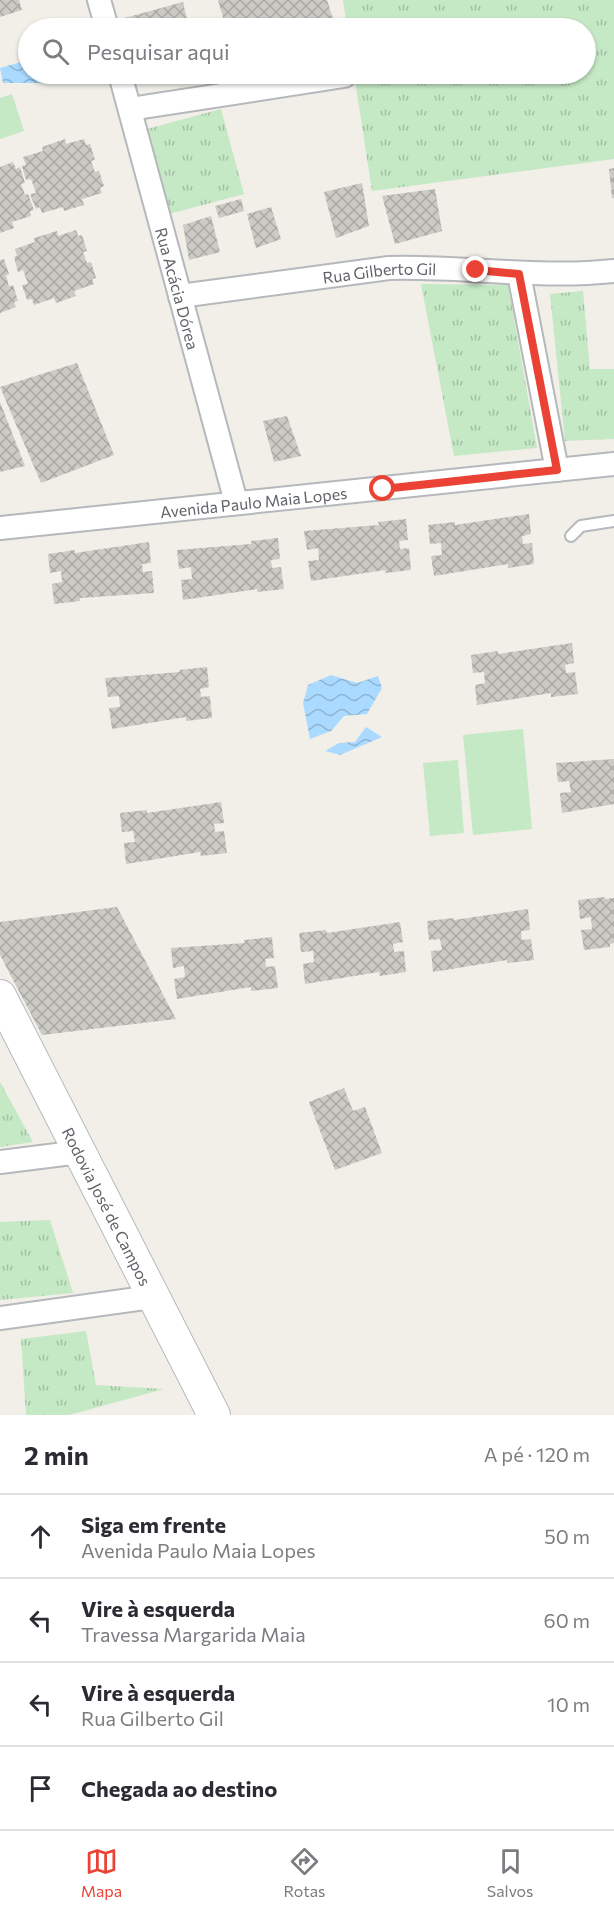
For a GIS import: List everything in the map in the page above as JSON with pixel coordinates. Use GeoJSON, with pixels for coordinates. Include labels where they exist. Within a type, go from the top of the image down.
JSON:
{"type":"FeatureCollection","features":[{"type":"Feature","properties":{"kind":"main road","name":"Rodovia José de Campos"},"geometry":{"type":"LineString","coordinates":[[0,996],[214,1415]]}},
{"type":"Feature","properties":{"kind":"street"},"geometry":{"type":"LineString","coordinates":[[99,0],[104,18]]}},
{"type":"Feature","properties":{"kind":"street","name":"Rua Acácia Dórea"},"geometry":{"type":"LineString","coordinates":[[123,84],[236,502]]}},
{"type":"Feature","properties":{"kind":"street"},"geometry":{"type":"LineString","coordinates":[[130,109],[292,84]]}},
{"type":"Feature","properties":{"kind":"street","name":"Rua Gilberto Gil"},"geometry":{"type":"LineString","coordinates":[[180,296],[389,268],[423,267],[519,274],[579,275],[614,272]]}},
{"type":"Feature","properties":{"kind":"street"},"geometry":{"type":"LineString","coordinates":[[519,274],[557,470]]}},
{"type":"Feature","properties":{"kind":"street","name":"Avenida Paulo Maia Lopes"},"geometry":{"type":"LineString","coordinates":[[0,528],[614,464]]}},
{"type":"Feature","properties":{"kind":"street"},"geometry":{"type":"LineString","coordinates":[[0,1162],[80,1152]]}},
{"type":"Feature","properties":{"kind":"street"},"geometry":{"type":"LineString","coordinates":[[0,1318],[152,1297]]}},
{"type":"Feature","properties":{"kind":"lane"},"geometry":{"type":"LineString","coordinates":[[571,536],[581,526],[614,520]]}},
{"type":"Feature","properties":{"kind":"green space"},"geometry":{"type":"Polygon","coordinates":[[[343,0],[614,0],[614,159],[372,191],[356,84],[596,84],[596,18],[346,18],[343,0]]]}},
{"type":"Feature","properties":{"kind":"green space"},"geometry":{"type":"Polygon","coordinates":[[[12,94],[24,131],[0,139],[0,98],[12,94]]]}},
{"type":"Feature","properties":{"kind":"green space"},"geometry":{"type":"Polygon","coordinates":[[[221,109],[244,194],[158,217],[136,132],[221,109]]]}},
{"type":"Feature","properties":{"kind":"green space"},"geometry":{"type":"Polygon","coordinates":[[[421,284],[508,285],[537,448],[454,456],[421,284]]]}},
{"type":"Feature","properties":{"kind":"green space"},"geometry":{"type":"Polygon","coordinates":[[[583,291],[590,369],[614,369],[614,439],[565,441],[550,294],[583,291]]]}},
{"type":"Feature","properties":{"kind":"green space"},"geometry":{"type":"Polygon","coordinates":[[[523,729],[532,829],[473,835],[463,735],[523,729]]]}},
{"type":"Feature","properties":{"kind":"green space"},"geometry":{"type":"Polygon","coordinates":[[[458,760],[464,833],[430,836],[423,763],[458,760]]]}},
{"type":"Feature","properties":{"kind":"green space"},"geometry":{"type":"Polygon","coordinates":[[[0,1082],[33,1142],[0,1147],[0,1082]]]}},
{"type":"Feature","properties":{"kind":"green space"},"geometry":{"type":"Polygon","coordinates":[[[50,1220],[73,1293],[0,1300],[0,1222],[50,1220]]]}},
{"type":"Feature","properties":{"kind":"green space"},"geometry":{"type":"Polygon","coordinates":[[[86,1331],[96,1385],[164,1389],[69,1415],[26,1415],[21,1339],[86,1331]]]}},
{"type":"Feature","properties":{"kind":"water"},"geometry":{"type":"Polygon","coordinates":[[[18,63],[18,83],[3,83],[0,68],[18,63]]]}},
{"type":"Feature","properties":{"kind":"water"},"geometry":{"type":"Polygon","coordinates":[[[331,675],[357,683],[378,676],[382,688],[367,714],[344,716],[331,731],[310,739],[303,703],[308,685],[331,675]]]}},
{"type":"Feature","properties":{"kind":"water"},"geometry":{"type":"Polygon","coordinates":[[[366,727],[382,737],[340,755],[325,751],[339,743],[355,742],[366,727]]]}},
{"type":"Feature","properties":{"kind":"building"},"geometry":{"type":"Polygon","coordinates":[[[0,0],[19,0],[22,10],[0,17],[0,0]]]}},
{"type":"Feature","properties":{"kind":"building"},"geometry":{"type":"Polygon","coordinates":[[[218,0],[327,0],[333,18],[223,18],[218,0]]]}},
{"type":"Feature","properties":{"kind":"building"},"geometry":{"type":"Polygon","coordinates":[[[183,2],[187,18],[125,18],[183,2]]]}},
{"type":"Feature","properties":{"kind":"building"},"geometry":{"type":"Polygon","coordinates":[[[65,139],[66,144],[84,139],[86,145],[90,144],[95,160],[91,161],[95,172],[99,171],[104,186],[100,188],[102,193],[82,199],[84,205],[64,211],[63,207],[42,213],[40,207],[36,209],[30,194],[36,193],[31,179],[26,180],[22,166],[26,165],[23,157],[43,151],[42,147],[65,139]]]}},
{"type":"Feature","properties":{"kind":"building"},"geometry":{"type":"Polygon","coordinates":[[[13,162],[16,169],[20,167],[25,183],[21,184],[34,210],[30,211],[31,216],[12,222],[14,228],[0,233],[0,167],[13,162]]]}},
{"type":"Feature","properties":{"kind":"building"},"geometry":{"type":"Polygon","coordinates":[[[614,168],[614,198],[612,198],[609,169],[614,168]]]}},
{"type":"Feature","properties":{"kind":"building"},"geometry":{"type":"Polygon","coordinates":[[[362,183],[369,226],[336,238],[324,192],[362,183]]]}},
{"type":"Feature","properties":{"kind":"building"},"geometry":{"type":"Polygon","coordinates":[[[435,189],[442,231],[395,244],[382,196],[435,189]]]}},
{"type":"Feature","properties":{"kind":"building"},"geometry":{"type":"Polygon","coordinates":[[[241,199],[244,211],[219,218],[215,206],[241,199]]]}},
{"type":"Feature","properties":{"kind":"building"},"geometry":{"type":"Polygon","coordinates":[[[271,207],[281,239],[256,248],[247,214],[271,207]]]}},
{"type":"Feature","properties":{"kind":"building"},"geometry":{"type":"Polygon","coordinates":[[[211,216],[220,252],[189,260],[183,225],[211,216]]]}},
{"type":"Feature","properties":{"kind":"building"},"geometry":{"type":"Polygon","coordinates":[[[76,230],[78,236],[82,235],[87,251],[83,252],[87,263],[91,262],[96,278],[92,279],[94,284],[74,291],[76,296],[56,303],[54,298],[34,305],[32,299],[27,300],[22,285],[28,284],[23,270],[18,272],[14,257],[17,256],[15,249],[35,242],[34,238],[57,231],[58,236],[76,230]]]}},
{"type":"Feature","properties":{"kind":"building"},"geometry":{"type":"Polygon","coordinates":[[[4,259],[9,274],[6,275],[9,287],[13,285],[18,301],[14,302],[16,307],[0,313],[0,260],[4,259]]]}},
{"type":"Feature","properties":{"kind":"building"},"geometry":{"type":"Polygon","coordinates":[[[77,363],[114,455],[41,483],[0,387],[77,363]]]}},
{"type":"Feature","properties":{"kind":"building"},"geometry":{"type":"Polygon","coordinates":[[[0,402],[25,466],[0,472],[0,402]]]}},
{"type":"Feature","properties":{"kind":"building"},"geometry":{"type":"Polygon","coordinates":[[[287,416],[301,456],[274,462],[263,421],[287,416]]]}},
{"type":"Feature","properties":{"kind":"building"},"geometry":{"type":"Polygon","coordinates":[[[529,514],[531,534],[522,536],[523,544],[532,543],[534,564],[508,568],[508,564],[434,576],[431,556],[442,555],[441,543],[430,544],[428,525],[455,522],[455,525],[529,514]]]}},
{"type":"Feature","properties":{"kind":"building"},"geometry":{"type":"Polygon","coordinates":[[[406,519],[408,540],[399,541],[400,549],[409,548],[411,570],[385,573],[385,570],[311,581],[308,561],[319,560],[318,548],[307,550],[304,531],[379,525],[378,522],[406,519]]]}},
{"type":"Feature","properties":{"kind":"building"},"geometry":{"type":"Polygon","coordinates":[[[278,538],[280,559],[271,560],[272,568],[281,567],[284,589],[257,592],[257,589],[183,600],[181,580],[192,579],[191,567],[179,569],[177,550],[251,544],[251,541],[278,538]]]}},
{"type":"Feature","properties":{"kind":"building"},"geometry":{"type":"Polygon","coordinates":[[[149,542],[151,563],[142,564],[143,572],[152,571],[154,593],[80,598],[80,601],[54,604],[52,584],[62,582],[61,571],[50,573],[48,554],[75,550],[75,553],[149,542]]]}},
{"type":"Feature","properties":{"kind":"building"},"geometry":{"type":"Polygon","coordinates":[[[572,643],[574,663],[565,665],[566,673],[575,672],[578,694],[551,697],[551,693],[477,705],[475,685],[485,683],[484,672],[473,673],[471,655],[498,651],[498,654],[572,643]]]}},
{"type":"Feature","properties":{"kind":"building"},"geometry":{"type":"Polygon","coordinates":[[[207,667],[209,687],[200,689],[201,697],[210,696],[212,718],[186,721],[186,717],[112,729],[109,708],[120,707],[119,696],[108,697],[105,678],[180,672],[179,670],[207,667]]]}},
{"type":"Feature","properties":{"kind":"building"},"geometry":{"type":"Polygon","coordinates":[[[614,759],[614,804],[562,813],[560,793],[571,792],[569,781],[558,782],[556,763],[614,759]]]}},
{"type":"Feature","properties":{"kind":"building"},"geometry":{"type":"Polygon","coordinates":[[[221,802],[224,823],[214,824],[215,832],[224,831],[227,853],[201,856],[200,852],[126,864],[124,843],[135,842],[133,831],[122,832],[120,813],[147,810],[147,813],[221,802]]]}},
{"type":"Feature","properties":{"kind":"building"},"geometry":{"type":"Polygon","coordinates":[[[605,897],[605,899],[614,898],[614,943],[610,944],[610,947],[584,950],[581,930],[592,929],[591,917],[580,919],[578,900],[605,897]]]}},
{"type":"Feature","properties":{"kind":"building"},"geometry":{"type":"Polygon","coordinates":[[[117,907],[176,1019],[42,1035],[0,955],[0,922],[117,907]]]}},
{"type":"Feature","properties":{"kind":"building"},"geometry":{"type":"Polygon","coordinates":[[[528,909],[530,930],[521,931],[522,940],[531,939],[534,960],[507,963],[507,960],[433,972],[431,951],[442,950],[440,939],[429,940],[427,921],[454,918],[454,920],[528,909]]]}},
{"type":"Feature","properties":{"kind":"building"},"geometry":{"type":"Polygon","coordinates":[[[400,922],[403,942],[393,944],[394,952],[404,951],[406,972],[380,976],[379,972],[305,984],[303,964],[314,962],[313,951],[301,952],[299,933],[326,930],[327,933],[400,922]]]}},
{"type":"Feature","properties":{"kind":"building"},"geometry":{"type":"Polygon","coordinates":[[[272,937],[274,958],[265,959],[266,967],[275,966],[278,988],[251,991],[251,987],[177,999],[174,979],[185,977],[184,966],[173,968],[171,948],[245,943],[244,940],[272,937]]]}},
{"type":"Feature","properties":{"kind":"building"},"geometry":{"type":"Polygon","coordinates":[[[344,1088],[353,1111],[365,1107],[382,1153],[335,1170],[309,1102],[344,1088]]]}},
{"type":"Feature","properties":{"kind":"route"},"geometry":{"type":"LineString","coordinates":[[383,489],[557,470],[519,274],[476,270]]}}]}
